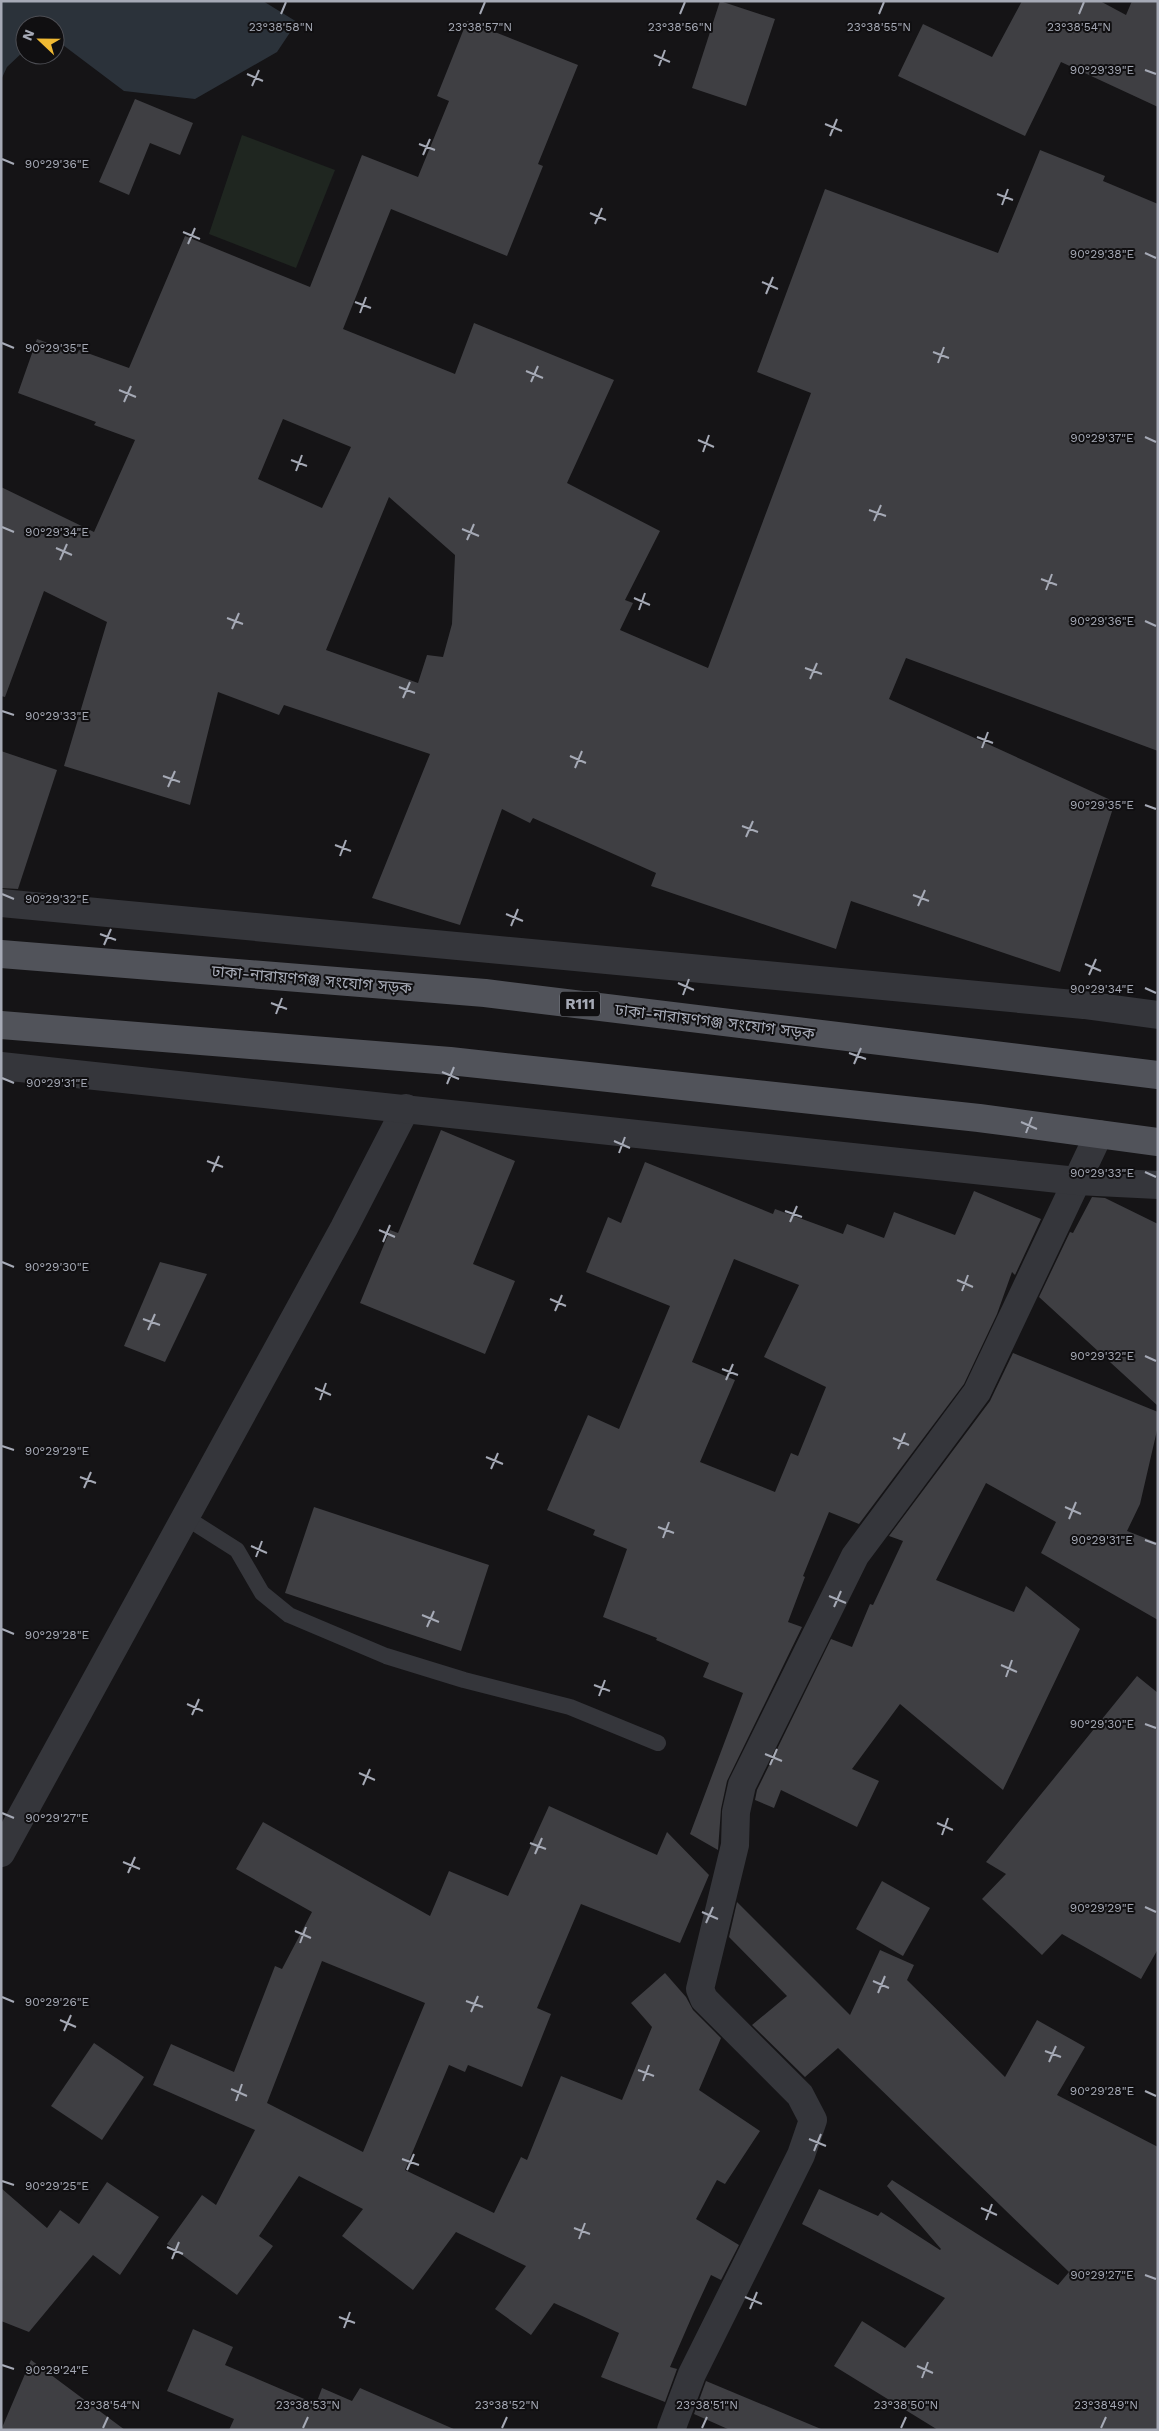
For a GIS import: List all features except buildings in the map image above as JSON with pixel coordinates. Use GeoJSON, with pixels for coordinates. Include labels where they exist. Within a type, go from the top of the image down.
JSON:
{"type":"FeatureCollection","features":[{"type":"Feature","properties":{"kind":"main road","name":"ঢাকা-নারায়ণগঞ্জ সংযোগ সড়ক"},"geometry":{"type":"LineString","coordinates":[[1,954],[485,993],[1158,1074]]}},
{"type":"Feature","properties":{"kind":"main road"},"geometry":{"type":"LineString","coordinates":[[1,1025],[450,1061],[979,1118],[1158,1142]]}},
{"type":"Feature","properties":{"kind":"street"},"geometry":{"type":"LineString","coordinates":[[1,903],[1074,1004],[1158,1015]]}},
{"type":"Feature","properties":{"kind":"street"},"geometry":{"type":"LineString","coordinates":[[1,1066],[1078,1181],[1158,1185]]}},
{"type":"Feature","properties":{"kind":"street"},"geometry":{"type":"LineString","coordinates":[[1,1853],[344,1228],[406,1108]]}},
{"type":"Feature","properties":{"kind":"street"},"geometry":{"type":"LineString","coordinates":[[671,2430],[692,2374],[801,2155],[813,2120],[800,2095],[704,2000],[700,1989],[734,1845],[736,1812],[742,1785],[855,1556],[977,1392],[1099,1134]]}},
{"type":"Feature","properties":{"kind":"lane"},"geometry":{"type":"LineString","coordinates":[[185,1518],[237,1550],[262,1593],[289,1615],[386,1656],[464,1680],[570,1707],[658,1743]]}},
{"type":"Feature","properties":{"kind":"shaded area"},"geometry":{"type":"Polygon","coordinates":[[[1,1],[263,1],[297,22],[277,52],[195,99],[124,91],[65,47],[65,15],[15,15],[15,59],[7,67],[1,80],[1,1]]]}},
{"type":"Feature","properties":{"kind":"shaded area"},"geometry":{"type":"Polygon","coordinates":[[[242,135],[335,170],[296,268],[209,234],[242,135]]]}}]}
